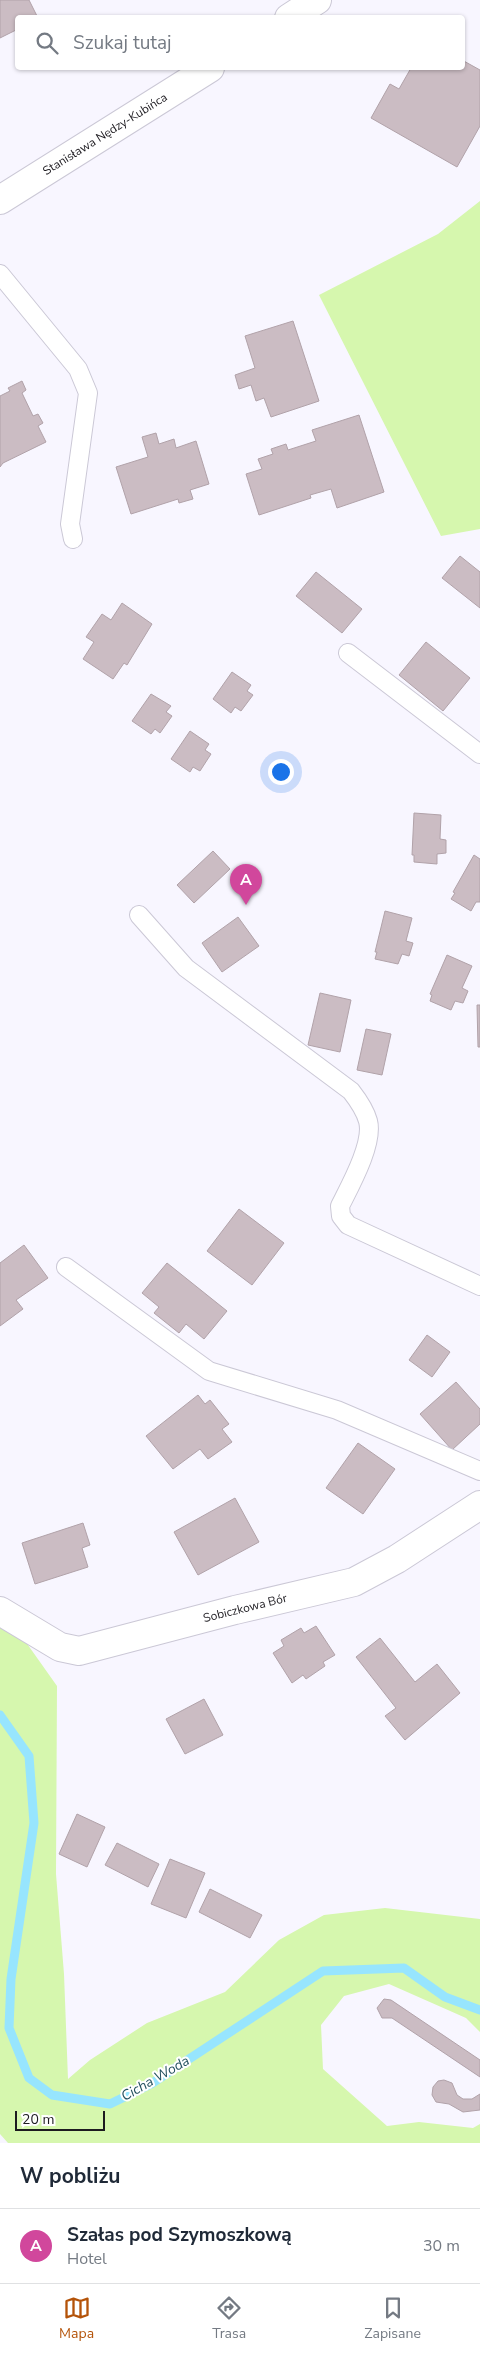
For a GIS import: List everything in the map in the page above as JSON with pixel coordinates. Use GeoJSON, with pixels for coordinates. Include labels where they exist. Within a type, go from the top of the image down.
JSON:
{"type":"FeatureCollection","features":[{"type":"Feature","properties":{"kind":"street"},"geometry":{"type":"LineString","coordinates":[[294,15],[317,0]]}},
{"type":"Feature","properties":{"kind":"street","name":"Stanisława Nędzy-Kubińca"},"geometry":{"type":"LineString","coordinates":[[0,200],[207,70]]}},
{"type":"Feature","properties":{"kind":"street","name":"Sobiczkowa Bór"},"geometry":{"type":"LineString","coordinates":[[0,1611],[60,1647],[79,1651],[235,1610],[354,1582],[397,1559],[480,1505]]}},
{"type":"Feature","properties":{"kind":"lane"},"geometry":{"type":"LineString","coordinates":[[0,274],[78,369],[88,393],[70,524],[73,539]]}},
{"type":"Feature","properties":{"kind":"lane"},"geometry":{"type":"LineString","coordinates":[[348,653],[480,754]]}},
{"type":"Feature","properties":{"kind":"lane"},"geometry":{"type":"LineString","coordinates":[[139,915],[186,968],[351,1091],[361,1104],[369,1123],[367,1144],[340,1206],[341,1216],[348,1225],[480,1286]]}},
{"type":"Feature","properties":{"kind":"lane"},"geometry":{"type":"LineString","coordinates":[[66,1267],[209,1371],[336,1410],[480,1471]]}},
{"type":"Feature","properties":{"kind":"green space"},"geometry":{"type":"Polygon","coordinates":[[[480,201],[480,529],[441,536],[319,295],[438,234],[480,201]]]}},
{"type":"Feature","properties":{"kind":"green space"},"geometry":{"type":"Polygon","coordinates":[[[0,1623],[23,1638],[57,1686],[56,1874],[64,1974],[68,2079],[90,2060],[147,2023],[225,1992],[279,1940],[324,1915],[385,1908],[480,1919],[480,2032],[466,2018],[389,1984],[344,1996],[321,2025],[323,2069],[387,2126],[419,2122],[473,2128],[480,2124],[480,2143],[8,2143],[0,2134],[0,1623]]]}},
{"type":"Feature","properties":{"kind":"building"},"geometry":{"type":"Polygon","coordinates":[[[0,0],[29,0],[36,15],[15,15],[15,30],[0,38],[0,0]]]}},
{"type":"Feature","properties":{"kind":"building"},"geometry":{"type":"Polygon","coordinates":[[[465,62],[480,70],[480,126],[457,167],[371,118],[390,84],[399,89],[410,70],[465,70],[465,62]]]}},
{"type":"Feature","properties":{"kind":"building"},"geometry":{"type":"Polygon","coordinates":[[[293,321],[319,401],[271,417],[264,398],[256,401],[251,385],[239,389],[235,375],[255,368],[245,336],[293,321]]]}},
{"type":"Feature","properties":{"kind":"building"},"geometry":{"type":"Polygon","coordinates":[[[22,381],[26,390],[22,393],[33,416],[38,414],[43,423],[38,426],[46,442],[3,463],[0,467],[0,396],[10,391],[8,388],[22,381]]]}},
{"type":"Feature","properties":{"kind":"building"},"geometry":{"type":"Polygon","coordinates":[[[359,415],[384,492],[337,508],[331,489],[310,495],[311,498],[259,515],[246,474],[262,469],[258,459],[273,454],[271,449],[286,444],[288,450],[316,441],[312,430],[359,415]]]}},
{"type":"Feature","properties":{"kind":"building"},"geometry":{"type":"Polygon","coordinates":[[[156,433],[159,444],[174,439],[176,448],[196,441],[209,484],[190,490],[193,499],[179,503],[178,499],[131,514],[116,467],[148,457],[142,437],[156,433]]]}},
{"type":"Feature","properties":{"kind":"building"},"geometry":{"type":"Polygon","coordinates":[[[460,556],[480,572],[480,608],[442,578],[460,556]]]}},
{"type":"Feature","properties":{"kind":"building"},"geometry":{"type":"Polygon","coordinates":[[[316,572],[362,609],[342,633],[296,596],[316,572]]]}},
{"type":"Feature","properties":{"kind":"building"},"geometry":{"type":"Polygon","coordinates":[[[122,603],[152,624],[127,665],[124,663],[113,679],[83,659],[94,642],[86,637],[102,614],[111,620],[122,603]]]}},
{"type":"Feature","properties":{"kind":"building"},"geometry":{"type":"Polygon","coordinates":[[[426,642],[470,678],[443,711],[399,675],[426,642]]]}},
{"type":"Feature","properties":{"kind":"building"},"geometry":{"type":"Polygon","coordinates":[[[232,672],[251,685],[247,691],[253,695],[241,711],[235,707],[231,713],[213,699],[232,672]]]}},
{"type":"Feature","properties":{"kind":"building"},"geometry":{"type":"Polygon","coordinates":[[[151,694],[171,706],[166,712],[172,716],[160,733],[155,729],[151,734],[132,721],[151,694]]]}},
{"type":"Feature","properties":{"kind":"building"},"geometry":{"type":"Polygon","coordinates":[[[190,731],[209,744],[205,750],[211,754],[200,771],[193,767],[190,772],[171,759],[190,731]]]}},
{"type":"Feature","properties":{"kind":"building"},"geometry":{"type":"Polygon","coordinates":[[[414,813],[441,815],[440,839],[446,840],[446,853],[437,854],[437,864],[414,862],[414,855],[412,855],[414,813]]]}},
{"type":"Feature","properties":{"kind":"building"},"geometry":{"type":"Polygon","coordinates":[[[213,851],[230,869],[194,903],[177,885],[213,851]]]}},
{"type":"Feature","properties":{"kind":"building"},"geometry":{"type":"Polygon","coordinates":[[[474,855],[480,859],[480,902],[476,902],[471,911],[451,899],[474,855]]]}},
{"type":"Feature","properties":{"kind":"building"},"geometry":{"type":"Polygon","coordinates":[[[385,911],[412,918],[406,941],[413,943],[409,956],[402,954],[398,964],[375,959],[385,911]]]}},
{"type":"Feature","properties":{"kind":"building"},"geometry":{"type":"Polygon","coordinates":[[[238,917],[259,946],[222,972],[202,943],[238,917]]]}},
{"type":"Feature","properties":{"kind":"building"},"geometry":{"type":"Polygon","coordinates":[[[447,955],[472,966],[462,988],[468,991],[463,1003],[455,1001],[451,1010],[430,1001],[432,995],[430,994],[447,955]]]}},
{"type":"Feature","properties":{"kind":"building"},"geometry":{"type":"Polygon","coordinates":[[[320,993],[351,1000],[340,1052],[308,1045],[320,993]]]}},
{"type":"Feature","properties":{"kind":"building"},"geometry":{"type":"Polygon","coordinates":[[[477,1005],[480,1005],[480,1047],[478,1047],[477,1005]]]}},
{"type":"Feature","properties":{"kind":"building"},"geometry":{"type":"Polygon","coordinates":[[[366,1029],[391,1034],[382,1075],[357,1070],[366,1029]]]}},
{"type":"Feature","properties":{"kind":"building"},"geometry":{"type":"Polygon","coordinates":[[[239,1209],[284,1243],[252,1285],[207,1251],[239,1209]]]}},
{"type":"Feature","properties":{"kind":"building"},"geometry":{"type":"Polygon","coordinates":[[[24,1245],[48,1278],[16,1300],[23,1309],[0,1326],[0,1263],[24,1245]]]}},
{"type":"Feature","properties":{"kind":"building"},"geometry":{"type":"Polygon","coordinates":[[[167,1263],[227,1311],[204,1339],[186,1324],[179,1333],[154,1313],[159,1307],[142,1293],[167,1263]]]}},
{"type":"Feature","properties":{"kind":"building"},"geometry":{"type":"Polygon","coordinates":[[[427,1335],[450,1352],[432,1377],[409,1360],[427,1335]]]}},
{"type":"Feature","properties":{"kind":"building"},"geometry":{"type":"Polygon","coordinates":[[[456,1382],[480,1409],[480,1424],[452,1450],[420,1414],[456,1382]]]}},
{"type":"Feature","properties":{"kind":"building"},"geometry":{"type":"Polygon","coordinates":[[[198,1395],[205,1404],[210,1400],[229,1424],[222,1429],[232,1442],[208,1459],[200,1449],[173,1469],[146,1436],[198,1395]]]}},
{"type":"Feature","properties":{"kind":"building"},"geometry":{"type":"Polygon","coordinates":[[[358,1443],[395,1469],[363,1514],[326,1488],[358,1443]]]}},
{"type":"Feature","properties":{"kind":"building"},"geometry":{"type":"Polygon","coordinates":[[[235,1498],[259,1542],[198,1575],[174,1532],[235,1498]]]}},
{"type":"Feature","properties":{"kind":"building"},"geometry":{"type":"Polygon","coordinates":[[[83,1523],[90,1545],[82,1548],[88,1567],[35,1584],[22,1543],[83,1523]]]}},
{"type":"Feature","properties":{"kind":"building"},"geometry":{"type":"Polygon","coordinates":[[[316,1626],[335,1655],[323,1662],[325,1666],[306,1679],[303,1675],[292,1683],[273,1653],[284,1646],[281,1640],[301,1628],[304,1633],[316,1626]]]}},
{"type":"Feature","properties":{"kind":"building"},"geometry":{"type":"Polygon","coordinates":[[[380,1638],[415,1682],[437,1664],[460,1693],[405,1740],[385,1716],[396,1708],[356,1657],[380,1638]]]}},
{"type":"Feature","properties":{"kind":"building"},"geometry":{"type":"Polygon","coordinates":[[[204,1699],[223,1735],[185,1754],[166,1719],[204,1699]]]}},
{"type":"Feature","properties":{"kind":"building"},"geometry":{"type":"Polygon","coordinates":[[[77,1814],[105,1827],[87,1867],[59,1854],[77,1814]]]}},
{"type":"Feature","properties":{"kind":"building"},"geometry":{"type":"Polygon","coordinates":[[[117,1843],[159,1864],[148,1887],[105,1865],[117,1843]]]}},
{"type":"Feature","properties":{"kind":"building"},"geometry":{"type":"Polygon","coordinates":[[[170,1859],[205,1873],[186,1918],[151,1904],[170,1859]]]}},
{"type":"Feature","properties":{"kind":"building"},"geometry":{"type":"Polygon","coordinates":[[[210,1889],[262,1915],[250,1938],[199,1912],[210,1889]]]}},
{"type":"Feature","properties":{"kind":"building"},"geometry":{"type":"Polygon","coordinates":[[[384,1999],[391,2000],[480,2060],[480,2077],[392,2018],[382,2018],[377,2008],[384,1999]]]}},
{"type":"Feature","properties":{"kind":"building"},"geometry":{"type":"Polygon","coordinates":[[[444,2080],[452,2083],[457,2095],[463,2099],[472,2099],[480,2094],[480,2110],[463,2112],[449,2104],[436,2102],[432,2095],[433,2087],[438,2081],[444,2080]]]}},
{"type":"Feature","properties":{"kind":"waterway","name":"Cicha Woda"},"geometry":{"type":"LineString","coordinates":[[0,1715],[29,1756],[34,1823],[11,1979],[9,2028],[29,2078],[52,2095],[110,2104],[151,2084],[323,1971],[404,1968],[445,1997],[480,2010]]}},
{"type":"Feature","properties":{"kind":"place","name":"Szałas pod Szymoszkową"},"geometry":{"type":"Point","coordinates":[246,905]}}]}
